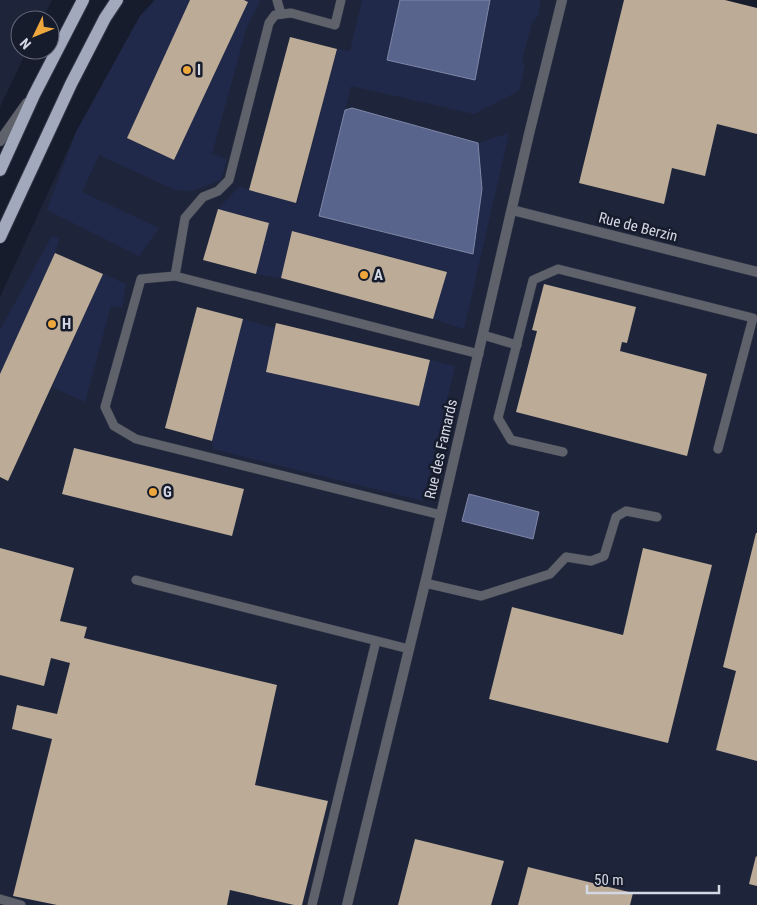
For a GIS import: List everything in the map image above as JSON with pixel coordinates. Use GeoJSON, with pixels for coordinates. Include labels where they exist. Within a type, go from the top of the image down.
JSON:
{"type":"FeatureCollection","features":[{"type":"Feature","properties":{"kind":"main road"},"geometry":{"type":"LineString","coordinates":[[0,170],[34,95],[83,0]]}},
{"type":"Feature","properties":{"kind":"main road"},"geometry":{"type":"LineString","coordinates":[[0,237],[70,84],[105,18],[117,0]]}},
{"type":"Feature","properties":{"kind":"street","name":"Rue des Famards"},"geometry":{"type":"LineString","coordinates":[[347,905],[562,2]]}},
{"type":"Feature","properties":{"kind":"street"},"geometry":{"type":"LineString","coordinates":[[0,141],[34,95]]}},
{"type":"Feature","properties":{"kind":"street","name":"Rue de Berzin"},"geometry":{"type":"LineString","coordinates":[[512,210],[757,272]]}},
{"type":"Feature","properties":{"kind":"lane"},"geometry":{"type":"LineString","coordinates":[[277,0],[280,14]]}},
{"type":"Feature","properties":{"kind":"lane"},"geometry":{"type":"LineString","coordinates":[[175,276],[185,218],[203,197],[218,191],[228,180],[269,23],[275,15],[291,13],[335,25],[341,0]]}},
{"type":"Feature","properties":{"kind":"lane"},"geometry":{"type":"LineString","coordinates":[[563,452],[511,440],[498,418],[533,280],[558,269],[752,318],[718,449]]}},
{"type":"Feature","properties":{"kind":"lane"},"geometry":{"type":"LineString","coordinates":[[441,515],[136,440],[114,426],[105,407],[141,278],[175,276],[479,354]]}},
{"type":"Feature","properties":{"kind":"lane"},"geometry":{"type":"LineString","coordinates":[[483,335],[517,345]]}},
{"type":"Feature","properties":{"kind":"lane"},"geometry":{"type":"LineString","coordinates":[[425,583],[481,596],[550,574],[566,557],[591,561],[604,556],[616,517],[626,511],[657,517]]}},
{"type":"Feature","properties":{"kind":"lane"},"geometry":{"type":"LineString","coordinates":[[136,580],[409,649]]}},
{"type":"Feature","properties":{"kind":"lane"},"geometry":{"type":"LineString","coordinates":[[312,905],[376,641]]}},
{"type":"Feature","properties":{"kind":"lane"},"geometry":{"type":"LineString","coordinates":[[0,899],[21,905]]}},
{"type":"Feature","properties":{"kind":"shaded area"},"geometry":{"type":"Polygon","coordinates":[[[0,0],[52,0],[47,10],[10,10],[10,60],[22,60],[0,107],[0,0]]]}},
{"type":"Feature","properties":{"kind":"shaded area"},"geometry":{"type":"Polygon","coordinates":[[[155,0],[704,0],[757,11],[757,905],[0,905],[0,297],[76,132],[140,16],[155,0]]]}},
{"type":"Feature","properties":{"kind":"shaded area"},"geometry":{"type":"Polygon","coordinates":[[[155,0],[190,0],[127,138],[174,160],[248,2],[244,0],[259,0],[260,2],[247,26],[212,154],[227,159],[221,180],[192,191],[175,190],[99,155],[82,192],[159,228],[139,256],[47,210],[76,132],[140,16],[155,0]]]}},
{"type":"Feature","properties":{"kind":"shaded area"},"geometry":{"type":"Polygon","coordinates":[[[362,0],[400,0],[387,60],[474,80],[490,0],[541,0],[538,16],[532,23],[522,60],[525,65],[519,91],[474,114],[351,86],[319,215],[473,254],[482,189],[478,143],[509,133],[464,329],[433,319],[447,271],[292,231],[281,278],[256,274],[269,223],[218,209],[239,187],[297,203],[337,49],[350,51],[362,0]]]}},
{"type":"Feature","properties":{"kind":"shaded area"},"geometry":{"type":"Polygon","coordinates":[[[400,0],[490,0],[475,80],[387,60],[400,0]]]}},
{"type":"Feature","properties":{"kind":"shaded area"},"geometry":{"type":"Polygon","coordinates":[[[352,108],[478,143],[482,189],[473,254],[319,216],[345,110],[352,108]]]}},
{"type":"Feature","properties":{"kind":"shaded area"},"geometry":{"type":"Polygon","coordinates":[[[52,236],[59,239],[55,253],[0,374],[0,330],[52,236]]]}},
{"type":"Feature","properties":{"kind":"shaded area"},"geometry":{"type":"Polygon","coordinates":[[[103,274],[126,284],[122,308],[111,306],[85,402],[52,387],[103,274]]]}},
{"type":"Feature","properties":{"kind":"shaded area"},"geometry":{"type":"Polygon","coordinates":[[[243,319],[275,328],[267,372],[419,406],[430,360],[455,366],[423,501],[213,449],[212,441],[243,319]]]}},
{"type":"Feature","properties":{"kind":"shaded area"},"geometry":{"type":"Polygon","coordinates":[[[469,494],[539,512],[533,539],[462,521],[469,494]]]}},
{"type":"Feature","properties":{"kind":"building","name":"I"},"geometry":{"type":"Polygon","coordinates":[[[190,0],[244,0],[248,2],[174,160],[127,138],[190,0]]]}},
{"type":"Feature","properties":{"kind":"building"},"geometry":{"type":"Polygon","coordinates":[[[624,0],[725,0],[757,8],[757,134],[717,124],[705,176],[672,168],[664,204],[579,183],[624,0]]]}},
{"type":"Feature","properties":{"kind":"building"},"geometry":{"type":"Polygon","coordinates":[[[290,37],[337,49],[296,203],[249,190],[290,37]]]}},
{"type":"Feature","properties":{"kind":"building"},"geometry":{"type":"Polygon","coordinates":[[[218,209],[269,223],[256,274],[203,260],[218,209]]]}},
{"type":"Feature","properties":{"kind":"building","name":"A"},"geometry":{"type":"Polygon","coordinates":[[[292,231],[447,272],[433,319],[281,278],[292,231]]]}},
{"type":"Feature","properties":{"kind":"building","name":"H"},"geometry":{"type":"Polygon","coordinates":[[[55,253],[103,274],[8,481],[0,477],[0,374],[55,253]]]}},
{"type":"Feature","properties":{"kind":"building"},"geometry":{"type":"Polygon","coordinates":[[[544,284],[636,307],[627,343],[622,342],[620,351],[707,374],[687,456],[516,412],[537,331],[532,330],[544,284]]]}},
{"type":"Feature","properties":{"kind":"building"},"geometry":{"type":"Polygon","coordinates":[[[197,307],[243,319],[212,441],[165,428],[197,307]]]}},
{"type":"Feature","properties":{"kind":"building"},"geometry":{"type":"Polygon","coordinates":[[[276,323],[430,360],[419,406],[266,372],[276,323]]]}},
{"type":"Feature","properties":{"kind":"building","name":"G"},"geometry":{"type":"Polygon","coordinates":[[[74,448],[244,489],[232,536],[62,494],[74,448]]]}},
{"type":"Feature","properties":{"kind":"building"},"geometry":{"type":"Polygon","coordinates":[[[756,533],[757,761],[716,750],[736,671],[723,667],[756,533]]]}},
{"type":"Feature","properties":{"kind":"building"},"geometry":{"type":"Polygon","coordinates":[[[0,548],[74,568],[60,621],[87,627],[84,638],[277,685],[255,785],[328,801],[302,905],[294,905],[230,890],[227,905],[57,905],[13,896],[52,739],[12,729],[17,705],[57,714],[70,663],[51,658],[44,686],[0,675],[0,548]]]}},
{"type":"Feature","properties":{"kind":"building"},"geometry":{"type":"Polygon","coordinates":[[[643,548],[712,565],[668,743],[489,699],[512,607],[623,635],[643,548]]]}},
{"type":"Feature","properties":{"kind":"building"},"geometry":{"type":"Polygon","coordinates":[[[415,839],[504,861],[491,905],[398,905],[415,839]]]}},
{"type":"Feature","properties":{"kind":"building"},"geometry":{"type":"Polygon","coordinates":[[[757,857],[757,886],[749,884],[757,857]]]}},
{"type":"Feature","properties":{"kind":"building"},"geometry":{"type":"Polygon","coordinates":[[[528,867],[633,893],[630,905],[518,905],[528,867]]]}},
{"type":"Feature","properties":{"kind":"place","name":"I"},"geometry":{"type":"Point","coordinates":[187,70]}},
{"type":"Feature","properties":{"kind":"place","name":"A"},"geometry":{"type":"Point","coordinates":[364,275]}},
{"type":"Feature","properties":{"kind":"place","name":"H"},"geometry":{"type":"Point","coordinates":[52,324]}},
{"type":"Feature","properties":{"kind":"place","name":"G"},"geometry":{"type":"Point","coordinates":[153,492]}}]}
